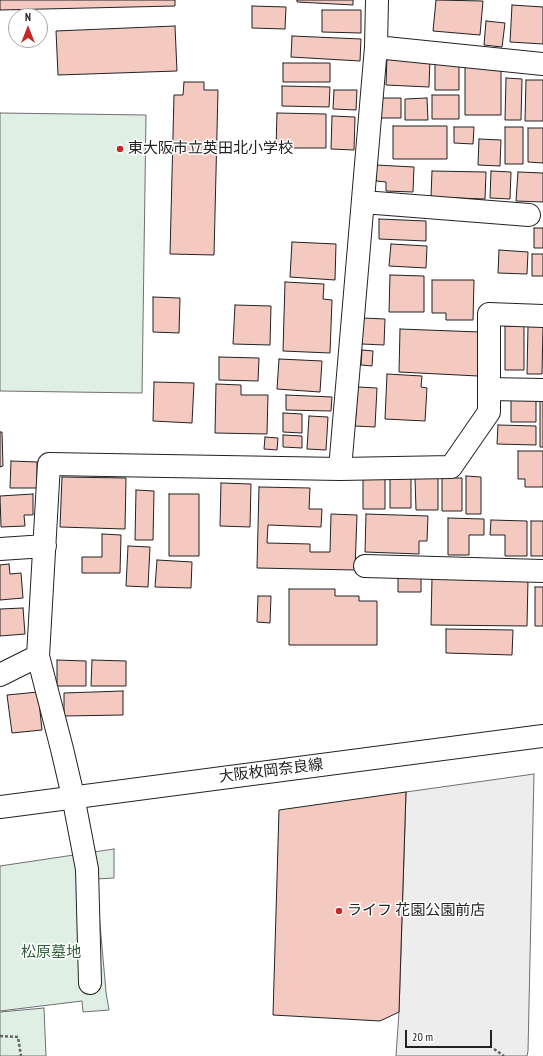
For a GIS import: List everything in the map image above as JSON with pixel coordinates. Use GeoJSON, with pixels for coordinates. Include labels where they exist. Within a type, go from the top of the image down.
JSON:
{"type":"FeatureCollection","features":[{"type":"Feature","properties":{"kind":"street"},"geometry":{"type":"LineString","coordinates":[[340,469],[376,47],[377,0]]}},
{"type":"Feature","properties":{"kind":"street"},"geometry":{"type":"LineString","coordinates":[[376,47],[543,64]]}},
{"type":"Feature","properties":{"kind":"street"},"geometry":{"type":"LineString","coordinates":[[363,202],[529,215]]}},
{"type":"Feature","properties":{"kind":"street"},"geometry":{"type":"LineString","coordinates":[[90,983],[87,869],[73,796],[38,656],[49,464],[340,469],[451,467],[489,412],[489,314],[543,316]]}},
{"type":"Feature","properties":{"kind":"street"},"geometry":{"type":"LineString","coordinates":[[489,389],[543,390]]}},
{"type":"Feature","properties":{"kind":"street"},"geometry":{"type":"LineString","coordinates":[[0,549],[45,546]]}},
{"type":"Feature","properties":{"kind":"street"},"geometry":{"type":"LineString","coordinates":[[365,566],[543,570]]}},
{"type":"Feature","properties":{"kind":"street"},"geometry":{"type":"LineString","coordinates":[[0,675],[38,656]]}},
{"type":"Feature","properties":{"kind":"street","name":"大阪枚岡奈良線"},"geometry":{"type":"LineString","coordinates":[[0,807],[73,796],[543,736]]}},
{"type":"Feature","properties":{"kind":"path"},"geometry":{"type":"LineString","coordinates":[[0,1036],[18,1037],[21,1056]]}},
{"type":"Feature","properties":{"kind":"path"},"geometry":{"type":"LineString","coordinates":[[494,1049],[504,1056]]}},
{"type":"Feature","properties":{"kind":"green space"},"geometry":{"type":"Polygon","coordinates":[[[0,113],[146,115],[142,393],[0,391],[0,113]]]}},
{"type":"Feature","properties":{"kind":"green space","name":"松原墓地"},"geometry":{"type":"Polygon","coordinates":[[[114,849],[114,878],[96,879],[106,992],[109,1010],[83,1012],[82,1001],[0,1011],[0,866],[114,849]]]}},
{"type":"Feature","properties":{"kind":"green space"},"geometry":{"type":"Polygon","coordinates":[[[44,1008],[46,1056],[0,1056],[0,1012],[44,1008]]]}},
{"type":"Feature","properties":{"kind":"shaded area"},"geometry":{"type":"Polygon","coordinates":[[[534,774],[527,1056],[396,1056],[399,1012],[406,792],[534,774]]]}},
{"type":"Feature","properties":{"kind":"building"},"geometry":{"type":"Polygon","coordinates":[[[0,0],[175,0],[175,6],[48,9],[8,8],[8,10],[0,10],[0,0]]]}},
{"type":"Feature","properties":{"kind":"building"},"geometry":{"type":"Polygon","coordinates":[[[297,0],[353,0],[353,5],[297,2],[297,0]]]}},
{"type":"Feature","properties":{"kind":"building"},"geometry":{"type":"Polygon","coordinates":[[[436,0],[483,1],[480,35],[433,31],[436,0]]]}},
{"type":"Feature","properties":{"kind":"building"},"geometry":{"type":"Polygon","coordinates":[[[512,5],[543,7],[543,44],[510,42],[512,5]]]}},
{"type":"Feature","properties":{"kind":"building"},"geometry":{"type":"Polygon","coordinates":[[[252,6],[286,7],[285,29],[252,28],[252,6]]]}},
{"type":"Feature","properties":{"kind":"building"},"geometry":{"type":"Polygon","coordinates":[[[322,10],[361,10],[361,33],[322,32],[322,10]]]}},
{"type":"Feature","properties":{"kind":"building"},"geometry":{"type":"Polygon","coordinates":[[[486,21],[505,23],[502,47],[484,45],[486,21]]]}},
{"type":"Feature","properties":{"kind":"building"},"geometry":{"type":"Polygon","coordinates":[[[175,26],[177,71],[58,75],[56,31],[175,26]]]}},
{"type":"Feature","properties":{"kind":"building"},"geometry":{"type":"Polygon","coordinates":[[[292,36],[361,39],[360,61],[291,57],[292,36]]]}},
{"type":"Feature","properties":{"kind":"building"},"geometry":{"type":"Polygon","coordinates":[[[387,56],[430,58],[429,87],[386,85],[387,56]]]}},
{"type":"Feature","properties":{"kind":"building"},"geometry":{"type":"Polygon","coordinates":[[[283,63],[330,63],[330,82],[283,82],[283,63]]]}},
{"type":"Feature","properties":{"kind":"building"},"geometry":{"type":"Polygon","coordinates":[[[459,63],[459,90],[435,90],[435,64],[459,63]]]}},
{"type":"Feature","properties":{"kind":"building"},"geometry":{"type":"Polygon","coordinates":[[[465,64],[501,69],[501,115],[465,115],[465,64]]]}},
{"type":"Feature","properties":{"kind":"building"},"geometry":{"type":"Polygon","coordinates":[[[506,78],[522,79],[521,120],[505,120],[506,78]]]}},
{"type":"Feature","properties":{"kind":"building"},"geometry":{"type":"Polygon","coordinates":[[[526,80],[543,80],[543,121],[525,121],[526,80]]]}},
{"type":"Feature","properties":{"kind":"building"},"geometry":{"type":"Polygon","coordinates":[[[184,82],[204,82],[204,90],[218,90],[214,255],[170,254],[174,95],[183,95],[184,82]]]}},
{"type":"Feature","properties":{"kind":"building"},"geometry":{"type":"Polygon","coordinates":[[[282,86],[330,87],[329,107],[282,106],[282,86]]]}},
{"type":"Feature","properties":{"kind":"building"},"geometry":{"type":"Polygon","coordinates":[[[334,90],[357,90],[356,110],[333,109],[334,90]]]}},
{"type":"Feature","properties":{"kind":"building"},"geometry":{"type":"Polygon","coordinates":[[[432,95],[459,95],[459,119],[432,119],[432,95]]]}},
{"type":"Feature","properties":{"kind":"building"},"geometry":{"type":"Polygon","coordinates":[[[381,98],[401,98],[401,118],[381,118],[381,98]]]}},
{"type":"Feature","properties":{"kind":"building"},"geometry":{"type":"Polygon","coordinates":[[[427,98],[428,120],[405,120],[405,99],[427,98]]]}},
{"type":"Feature","properties":{"kind":"building"},"geometry":{"type":"Polygon","coordinates":[[[277,113],[326,114],[326,148],[276,148],[277,113]]]}},
{"type":"Feature","properties":{"kind":"building"},"geometry":{"type":"Polygon","coordinates":[[[332,116],[355,117],[354,150],[331,149],[332,116]]]}},
{"type":"Feature","properties":{"kind":"building"},"geometry":{"type":"Polygon","coordinates":[[[393,126],[447,126],[447,159],[393,159],[393,126]]]}},
{"type":"Feature","properties":{"kind":"building"},"geometry":{"type":"Polygon","coordinates":[[[454,127],[474,127],[473,144],[454,143],[454,127]]]}},
{"type":"Feature","properties":{"kind":"building"},"geometry":{"type":"Polygon","coordinates":[[[505,127],[523,127],[523,164],[505,164],[505,127]]]}},
{"type":"Feature","properties":{"kind":"building"},"geometry":{"type":"Polygon","coordinates":[[[528,128],[543,128],[543,163],[528,162],[528,128]]]}},
{"type":"Feature","properties":{"kind":"building"},"geometry":{"type":"Polygon","coordinates":[[[479,139],[501,140],[500,166],[478,165],[479,139]]]}},
{"type":"Feature","properties":{"kind":"building"},"geometry":{"type":"Polygon","coordinates":[[[376,165],[414,167],[413,192],[386,191],[386,182],[376,181],[376,165]]]}},
{"type":"Feature","properties":{"kind":"building"},"geometry":{"type":"Polygon","coordinates":[[[432,171],[486,172],[485,199],[431,197],[432,171]]]}},
{"type":"Feature","properties":{"kind":"building"},"geometry":{"type":"Polygon","coordinates":[[[491,171],[511,172],[510,199],[490,198],[491,171]]]}},
{"type":"Feature","properties":{"kind":"building"},"geometry":{"type":"Polygon","coordinates":[[[518,172],[543,173],[543,202],[516,201],[518,172]]]}},
{"type":"Feature","properties":{"kind":"building"},"geometry":{"type":"Polygon","coordinates":[[[379,219],[426,221],[426,241],[379,239],[379,219]]]}},
{"type":"Feature","properties":{"kind":"building"},"geometry":{"type":"Polygon","coordinates":[[[534,228],[543,228],[543,248],[534,248],[534,228]]]}},
{"type":"Feature","properties":{"kind":"building"},"geometry":{"type":"Polygon","coordinates":[[[292,242],[336,244],[335,280],[290,277],[292,242]]]}},
{"type":"Feature","properties":{"kind":"building"},"geometry":{"type":"Polygon","coordinates":[[[391,244],[427,246],[426,268],[389,266],[391,244]]]}},
{"type":"Feature","properties":{"kind":"building"},"geometry":{"type":"Polygon","coordinates":[[[499,250],[528,252],[527,274],[498,273],[499,250]]]}},
{"type":"Feature","properties":{"kind":"building"},"geometry":{"type":"Polygon","coordinates":[[[532,254],[543,254],[543,276],[532,276],[532,254]]]}},
{"type":"Feature","properties":{"kind":"building"},"geometry":{"type":"Polygon","coordinates":[[[390,275],[424,276],[424,312],[389,312],[390,275]]]}},
{"type":"Feature","properties":{"kind":"building"},"geometry":{"type":"Polygon","coordinates":[[[432,280],[474,280],[473,320],[446,320],[446,313],[432,313],[432,280]]]}},
{"type":"Feature","properties":{"kind":"building"},"geometry":{"type":"Polygon","coordinates":[[[285,282],[324,284],[323,299],[332,300],[330,353],[283,351],[285,282]]]}},
{"type":"Feature","properties":{"kind":"building"},"geometry":{"type":"Polygon","coordinates":[[[153,297],[180,298],[179,333],[153,332],[153,297]]]}},
{"type":"Feature","properties":{"kind":"building"},"geometry":{"type":"Polygon","coordinates":[[[235,305],[271,306],[270,345],[233,344],[235,305]]]}},
{"type":"Feature","properties":{"kind":"building"},"geometry":{"type":"Polygon","coordinates":[[[363,318],[385,319],[384,345],[362,344],[363,318]]]}},
{"type":"Feature","properties":{"kind":"building"},"geometry":{"type":"Polygon","coordinates":[[[505,326],[524,326],[524,370],[505,370],[505,326]]]}},
{"type":"Feature","properties":{"kind":"building"},"geometry":{"type":"Polygon","coordinates":[[[528,326],[543,326],[542,374],[527,374],[528,326]]]}},
{"type":"Feature","properties":{"kind":"building"},"geometry":{"type":"Polygon","coordinates":[[[400,329],[480,332],[478,376],[399,372],[400,329]]]}},
{"type":"Feature","properties":{"kind":"building"},"geometry":{"type":"Polygon","coordinates":[[[362,350],[373,351],[372,366],[361,365],[362,350]]]}},
{"type":"Feature","properties":{"kind":"building"},"geometry":{"type":"Polygon","coordinates":[[[219,357],[259,358],[258,381],[219,380],[219,357]]]}},
{"type":"Feature","properties":{"kind":"building"},"geometry":{"type":"Polygon","coordinates":[[[279,359],[322,361],[320,392],[277,389],[279,359]]]}},
{"type":"Feature","properties":{"kind":"building"},"geometry":{"type":"Polygon","coordinates":[[[387,374],[422,376],[421,387],[427,388],[425,421],[385,419],[387,374]]]}},
{"type":"Feature","properties":{"kind":"building"},"geometry":{"type":"Polygon","coordinates":[[[154,382],[194,383],[192,423],[153,421],[154,382]]]}},
{"type":"Feature","properties":{"kind":"building"},"geometry":{"type":"Polygon","coordinates":[[[216,384],[241,385],[241,395],[268,395],[267,434],[215,433],[216,384]]]}},
{"type":"Feature","properties":{"kind":"building"},"geometry":{"type":"Polygon","coordinates":[[[358,387],[377,388],[375,427],[355,426],[358,387]]]}},
{"type":"Feature","properties":{"kind":"building"},"geometry":{"type":"Polygon","coordinates":[[[286,395],[332,397],[331,411],[286,410],[286,395]]]}},
{"type":"Feature","properties":{"kind":"building"},"geometry":{"type":"Polygon","coordinates":[[[511,400],[536,400],[536,422],[511,422],[511,400]]]}},
{"type":"Feature","properties":{"kind":"building"},"geometry":{"type":"Polygon","coordinates":[[[540,400],[543,400],[543,447],[540,447],[540,400]]]}},
{"type":"Feature","properties":{"kind":"building"},"geometry":{"type":"Polygon","coordinates":[[[283,413],[302,414],[302,433],[283,432],[283,413]]]}},
{"type":"Feature","properties":{"kind":"building"},"geometry":{"type":"Polygon","coordinates":[[[309,416],[328,417],[326,450],[307,449],[309,416]]]}},
{"type":"Feature","properties":{"kind":"building"},"geometry":{"type":"Polygon","coordinates":[[[498,425],[536,426],[536,445],[497,444],[498,425]]]}},
{"type":"Feature","properties":{"kind":"building"},"geometry":{"type":"Polygon","coordinates":[[[0,432],[2,432],[3,466],[0,467],[0,432]]]}},
{"type":"Feature","properties":{"kind":"building"},"geometry":{"type":"Polygon","coordinates":[[[283,435],[302,436],[302,448],[283,447],[283,435]]]}},
{"type":"Feature","properties":{"kind":"building"},"geometry":{"type":"Polygon","coordinates":[[[265,437],[278,438],[277,450],[264,449],[265,437]]]}},
{"type":"Feature","properties":{"kind":"building"},"geometry":{"type":"Polygon","coordinates":[[[518,451],[543,451],[543,487],[525,487],[525,479],[518,479],[518,451]]]}},
{"type":"Feature","properties":{"kind":"building"},"geometry":{"type":"Polygon","coordinates":[[[11,461],[37,462],[37,488],[10,488],[11,461]]]}},
{"type":"Feature","properties":{"kind":"building"},"geometry":{"type":"Polygon","coordinates":[[[466,476],[481,477],[481,514],[466,514],[466,476]]]}},
{"type":"Feature","properties":{"kind":"building"},"geometry":{"type":"Polygon","coordinates":[[[62,477],[126,478],[125,529],[60,527],[62,477]]]}},
{"type":"Feature","properties":{"kind":"building"},"geometry":{"type":"Polygon","coordinates":[[[363,478],[385,478],[385,509],[363,509],[363,478]]]}},
{"type":"Feature","properties":{"kind":"building"},"geometry":{"type":"Polygon","coordinates":[[[390,478],[411,478],[411,508],[390,508],[390,478]]]}},
{"type":"Feature","properties":{"kind":"building"},"geometry":{"type":"Polygon","coordinates":[[[415,478],[438,478],[438,510],[416,510],[415,478]]]}},
{"type":"Feature","properties":{"kind":"building"},"geometry":{"type":"Polygon","coordinates":[[[442,478],[462,478],[462,511],[442,511],[442,478]]]}},
{"type":"Feature","properties":{"kind":"building"},"geometry":{"type":"Polygon","coordinates":[[[221,483],[251,484],[250,527],[220,526],[221,483]]]}},
{"type":"Feature","properties":{"kind":"building"},"geometry":{"type":"Polygon","coordinates":[[[259,487],[310,488],[309,509],[322,509],[321,527],[268,525],[267,543],[310,544],[310,552],[330,552],[331,514],[357,515],[355,570],[257,568],[259,487]]]}},
{"type":"Feature","properties":{"kind":"building"},"geometry":{"type":"Polygon","coordinates":[[[136,490],[154,491],[153,540],[135,540],[136,490]]]}},
{"type":"Feature","properties":{"kind":"building"},"geometry":{"type":"Polygon","coordinates":[[[33,494],[33,515],[24,515],[25,526],[1,527],[0,496],[33,494]]]}},
{"type":"Feature","properties":{"kind":"building"},"geometry":{"type":"Polygon","coordinates":[[[169,494],[199,494],[199,556],[169,556],[169,494]]]}},
{"type":"Feature","properties":{"kind":"building"},"geometry":{"type":"Polygon","coordinates":[[[366,514],[428,516],[427,541],[419,541],[419,554],[365,552],[366,514]]]}},
{"type":"Feature","properties":{"kind":"building"},"geometry":{"type":"Polygon","coordinates":[[[448,518],[484,519],[484,535],[469,535],[469,555],[448,555],[448,518]]]}},
{"type":"Feature","properties":{"kind":"building"},"geometry":{"type":"Polygon","coordinates":[[[491,520],[527,521],[527,556],[505,556],[505,535],[490,535],[491,520]]]}},
{"type":"Feature","properties":{"kind":"building"},"geometry":{"type":"Polygon","coordinates":[[[531,521],[543,521],[543,556],[531,556],[531,521]]]}},
{"type":"Feature","properties":{"kind":"building"},"geometry":{"type":"Polygon","coordinates":[[[102,534],[121,535],[120,573],[82,573],[82,557],[102,557],[102,534]]]}},
{"type":"Feature","properties":{"kind":"building"},"geometry":{"type":"Polygon","coordinates":[[[128,546],[150,547],[148,587],[126,586],[128,546]]]}},
{"type":"Feature","properties":{"kind":"building"},"geometry":{"type":"Polygon","coordinates":[[[157,560],[192,562],[191,588],[155,587],[157,560]]]}},
{"type":"Feature","properties":{"kind":"building"},"geometry":{"type":"Polygon","coordinates":[[[9,564],[10,574],[21,573],[23,598],[0,600],[0,565],[9,564]]]}},
{"type":"Feature","properties":{"kind":"building"},"geometry":{"type":"Polygon","coordinates":[[[398,574],[421,574],[421,592],[398,592],[398,574]]]}},
{"type":"Feature","properties":{"kind":"building"},"geometry":{"type":"Polygon","coordinates":[[[432,578],[528,579],[527,626],[431,625],[432,578]]]}},
{"type":"Feature","properties":{"kind":"building"},"geometry":{"type":"Polygon","coordinates":[[[535,587],[543,587],[543,626],[535,626],[535,587]]]}},
{"type":"Feature","properties":{"kind":"building"},"geometry":{"type":"Polygon","coordinates":[[[289,589],[335,589],[335,596],[359,596],[359,601],[377,601],[377,645],[289,645],[289,589]]]}},
{"type":"Feature","properties":{"kind":"building"},"geometry":{"type":"Polygon","coordinates":[[[258,596],[271,596],[270,623],[257,622],[258,596]]]}},
{"type":"Feature","properties":{"kind":"building"},"geometry":{"type":"Polygon","coordinates":[[[23,608],[25,634],[0,636],[0,609],[23,608]]]}},
{"type":"Feature","properties":{"kind":"building"},"geometry":{"type":"Polygon","coordinates":[[[446,629],[513,630],[512,655],[446,653],[446,629]]]}},
{"type":"Feature","properties":{"kind":"building"},"geometry":{"type":"Polygon","coordinates":[[[57,660],[86,661],[86,686],[57,686],[57,660]]]}},
{"type":"Feature","properties":{"kind":"building"},"geometry":{"type":"Polygon","coordinates":[[[92,660],[126,661],[126,686],[91,686],[92,660]]]}},
{"type":"Feature","properties":{"kind":"building"},"geometry":{"type":"Polygon","coordinates":[[[123,691],[123,715],[64,716],[64,693],[123,691]]]}},
{"type":"Feature","properties":{"kind":"building"},"geometry":{"type":"Polygon","coordinates":[[[38,692],[42,730],[12,733],[7,695],[38,692]]]}},
{"type":"Feature","properties":{"kind":"building","name":"ライフ 花園公園前店"},"geometry":{"type":"Polygon","coordinates":[[[406,792],[399,1012],[380,1021],[273,1015],[279,810],[406,792]]]}},
{"type":"Feature","properties":{"kind":"place","name":"東大阪市立英田北小学校"},"geometry":{"type":"Point","coordinates":[120,149]}},
{"type":"Feature","properties":{"kind":"place","name":"ライフ 花園公園前店"},"geometry":{"type":"Point","coordinates":[339,911]}}]}
